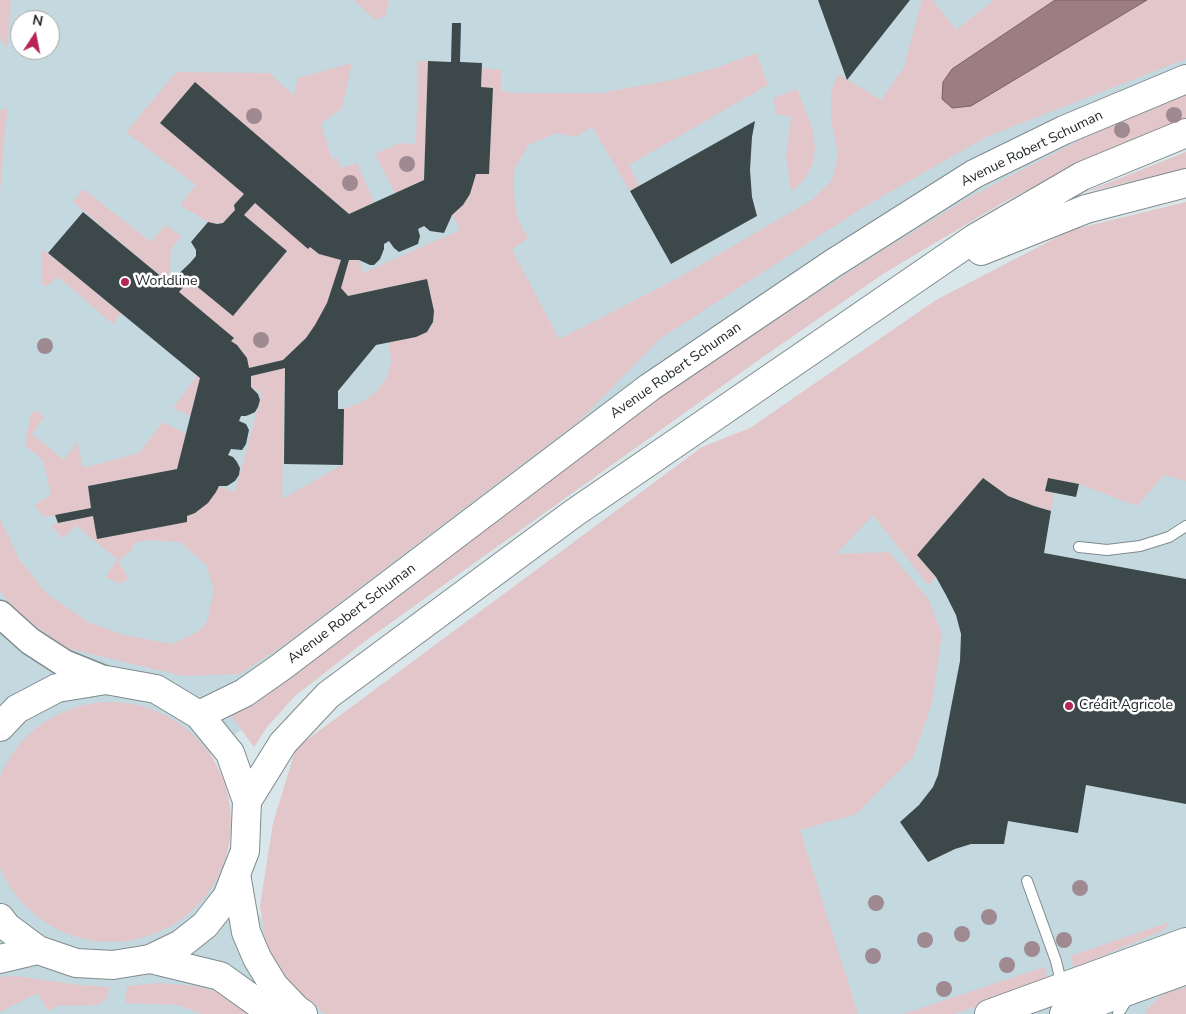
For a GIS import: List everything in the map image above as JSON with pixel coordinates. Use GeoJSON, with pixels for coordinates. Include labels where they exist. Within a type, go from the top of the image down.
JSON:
{"type":"FeatureCollection","features":[{"type":"Feature","properties":{"kind":"main road","name":"Avenue Robert Schuman"},"geometry":{"type":"LineString","coordinates":[[199,715],[244,693],[282,668],[650,388],[832,264],[974,174],[1064,130],[1186,79]]}},
{"type":"Feature","properties":{"kind":"main road"},"geometry":{"type":"LineString","coordinates":[[246,801],[283,743],[328,695],[574,513],[974,238],[1082,176],[1186,133]]}},
{"type":"Feature","properties":{"kind":"main road"},"geometry":{"type":"LineString","coordinates":[[873,308],[978,252],[1023,234],[1086,209],[1186,183]]}},
{"type":"Feature","properties":{"kind":"main road"},"geometry":{"type":"LineString","coordinates":[[0,727],[17,709],[57,688],[106,680],[156,689],[199,715],[230,753],[246,801],[245,851],[227,898],[205,925],[181,944],[150,958],[113,965],[76,963],[38,950],[7,927],[0,918]]}},
{"type":"Feature","properties":{"kind":"main road"},"geometry":{"type":"LineString","coordinates":[[236,874],[246,932],[258,958],[274,986],[303,1014]]}},
{"type":"Feature","properties":{"kind":"main road"},"geometry":{"type":"LineString","coordinates":[[989,1014],[1065,1007],[1131,976],[1186,942]]}},
{"type":"Feature","properties":{"kind":"main road"},"geometry":{"type":"LineString","coordinates":[[0,959],[38,950]]}},
{"type":"Feature","properties":{"kind":"main road"},"geometry":{"type":"LineString","coordinates":[[150,958],[220,976],[273,1014]]}},
{"type":"Feature","properties":{"kind":"main road"},"geometry":{"type":"LineString","coordinates":[[1131,976],[1186,970]]}},
{"type":"Feature","properties":{"kind":"street"},"geometry":{"type":"LineString","coordinates":[[0,614],[30,641],[64,663],[106,680]]}},
{"type":"Feature","properties":{"kind":"lane"},"geometry":{"type":"LineString","coordinates":[[1079,547],[1107,550],[1140,546],[1169,537],[1186,526]]}},
{"type":"Feature","properties":{"kind":"lane"},"geometry":{"type":"LineString","coordinates":[[1027,881],[1056,961],[1065,1007]]}},
{"type":"Feature","properties":{"kind":"lane"},"geometry":{"type":"LineString","coordinates":[[1106,983],[1131,976]]}},
{"type":"Feature","properties":{"kind":"lane"},"geometry":{"type":"LineString","coordinates":[[1118,1014],[1131,976]]}},
{"type":"Feature","properties":{"kind":"shaded area"},"geometry":{"type":"Polygon","coordinates":[[[0,0],[1186,0],[1186,92],[773,334],[179,776],[283,956],[1186,244],[1186,1014],[0,1014],[0,0]]]}},
{"type":"Feature","properties":{"kind":"shaded area"},"geometry":{"type":"Polygon","coordinates":[[[0,0],[11,0],[7,48],[0,38],[0,0]]]}},
{"type":"Feature","properties":{"kind":"shaded area"},"geometry":{"type":"Polygon","coordinates":[[[354,0],[389,0],[385,16],[375,20],[354,0]]]}},
{"type":"Feature","properties":{"kind":"shaded area"},"geometry":{"type":"Polygon","coordinates":[[[922,0],[933,0],[956,30],[994,0],[1186,0],[1186,59],[986,137],[864,207],[661,338],[578,422],[281,647],[240,674],[183,676],[66,648],[19,614],[0,591],[0,519],[19,559],[47,594],[88,622],[124,635],[172,644],[199,631],[207,621],[214,590],[206,565],[180,542],[147,540],[133,544],[132,550],[118,561],[128,577],[124,582],[118,583],[106,577],[117,559],[77,526],[62,538],[51,525],[93,516],[97,539],[187,522],[187,516],[195,513],[208,503],[219,486],[235,492],[262,393],[251,387],[251,376],[285,368],[282,499],[342,465],[344,409],[362,402],[376,392],[387,377],[391,362],[389,342],[416,337],[427,332],[433,322],[434,311],[427,279],[348,296],[341,288],[349,260],[359,260],[363,273],[460,230],[452,215],[463,205],[470,194],[476,174],[489,174],[493,88],[481,87],[482,68],[501,70],[501,91],[517,93],[601,93],[672,80],[722,66],[756,53],[768,85],[629,165],[639,186],[630,191],[592,127],[575,137],[557,133],[528,145],[514,170],[514,195],[518,220],[528,238],[512,250],[559,339],[678,278],[813,199],[832,180],[838,154],[831,120],[831,91],[838,74],[881,100],[904,67],[922,0]]]}},
{"type":"Feature","properties":{"kind":"shaded area"},"geometry":{"type":"Polygon","coordinates":[[[1055,0],[1147,0],[971,106],[952,108],[942,99],[943,82],[952,69],[1055,0]]]}},
{"type":"Feature","properties":{"kind":"shaded area"},"geometry":{"type":"Polygon","coordinates":[[[418,61],[428,61],[424,180],[395,193],[375,154],[399,143],[416,144],[418,61]]]}},
{"type":"Feature","properties":{"kind":"shaded area"},"geometry":{"type":"Polygon","coordinates":[[[352,63],[342,108],[321,124],[332,159],[337,157],[341,168],[357,163],[374,202],[349,214],[195,82],[160,123],[244,194],[234,205],[235,210],[223,223],[211,224],[180,205],[196,185],[126,132],[176,72],[269,73],[294,96],[298,78],[352,63]]]}},
{"type":"Feature","properties":{"kind":"shaded area"},"geometry":{"type":"Polygon","coordinates":[[[797,89],[813,130],[815,149],[812,166],[804,180],[791,192],[786,155],[791,117],[776,114],[773,98],[797,89]]]}},
{"type":"Feature","properties":{"kind":"shaded area"},"geometry":{"type":"Polygon","coordinates":[[[1186,94],[1186,119],[1095,156],[1004,202],[886,272],[760,359],[368,639],[295,696],[267,727],[254,747],[230,714],[254,705],[664,393],[880,252],[970,197],[1088,136],[1186,94]]]}},
{"type":"Feature","properties":{"kind":"shaded area"},"geometry":{"type":"Polygon","coordinates":[[[8,107],[5,129],[0,193],[0,111],[8,107]]]}},
{"type":"Feature","properties":{"kind":"shaded area"},"geometry":{"type":"Polygon","coordinates":[[[1186,152],[1186,169],[1085,192],[1186,152]]]}},
{"type":"Feature","properties":{"kind":"shaded area"},"geometry":{"type":"Polygon","coordinates":[[[83,189],[151,242],[165,225],[181,236],[171,250],[169,283],[73,202],[83,189]]]}},
{"type":"Feature","properties":{"kind":"shaded area"},"geometry":{"type":"Polygon","coordinates":[[[1186,202],[1186,481],[1164,475],[1137,506],[1079,484],[1048,478],[1045,491],[1054,493],[1051,511],[1008,496],[983,478],[917,555],[936,577],[928,585],[873,515],[836,554],[889,552],[929,600],[942,634],[932,703],[913,757],[856,814],[800,830],[858,1014],[325,1014],[287,981],[266,944],[260,906],[273,823],[296,748],[702,447],[750,428],[936,300],[1071,230],[1186,202]]]}},
{"type":"Feature","properties":{"kind":"shaded area"},"geometry":{"type":"Polygon","coordinates":[[[255,203],[308,248],[310,247],[319,254],[341,260],[327,303],[306,338],[283,360],[249,368],[247,358],[237,345],[179,292],[189,280],[233,316],[287,252],[244,215],[255,203]]]}},
{"type":"Feature","properties":{"kind":"shaded area"},"geometry":{"type":"Polygon","coordinates":[[[41,248],[121,313],[113,324],[58,277],[46,287],[41,283],[41,248]]]}},
{"type":"Feature","properties":{"kind":"shaded area"},"geometry":{"type":"Polygon","coordinates":[[[197,376],[200,378],[190,416],[173,408],[197,376]]]}},
{"type":"Feature","properties":{"kind":"shaded area"},"geometry":{"type":"Polygon","coordinates":[[[37,411],[44,417],[32,434],[64,460],[77,442],[83,468],[139,453],[163,422],[186,434],[177,469],[88,486],[91,508],[44,517],[34,505],[51,495],[43,460],[25,446],[31,413],[37,411]]]}},
{"type":"Feature","properties":{"kind":"shaded area"},"geometry":{"type":"Polygon","coordinates":[[[111,702],[146,707],[157,711],[177,722],[196,737],[211,756],[222,776],[226,787],[231,822],[226,857],[222,868],[211,888],[196,907],[177,922],[157,933],[146,937],[111,942],[76,937],[65,933],[45,922],[26,907],[11,888],[0,868],[-4,857],[-9,822],[-4,787],[0,776],[11,756],[26,737],[45,722],[65,711],[76,707],[111,702]]]}},
{"type":"Feature","properties":{"kind":"shaded area"},"geometry":{"type":"Polygon","coordinates":[[[1170,922],[1164,930],[1074,968],[1070,956],[1170,922]]]}},
{"type":"Feature","properties":{"kind":"shaded area"},"geometry":{"type":"Polygon","coordinates":[[[1044,967],[1048,981],[954,1014],[903,1014],[1044,967]]]}},
{"type":"Feature","properties":{"kind":"shaded area"},"geometry":{"type":"Polygon","coordinates":[[[16,976],[79,985],[110,987],[107,998],[99,1005],[58,1006],[48,1011],[38,993],[0,1012],[0,977],[16,976]]]}},
{"type":"Feature","properties":{"kind":"shaded area"},"geometry":{"type":"Polygon","coordinates":[[[160,983],[196,986],[242,999],[264,1014],[202,1014],[178,1005],[125,1003],[127,986],[160,983]]]}},
{"type":"Feature","properties":{"kind":"shaded area"},"geometry":{"type":"Polygon","coordinates":[[[1186,987],[1186,1014],[1146,1014],[1148,1008],[1163,994],[1186,987]]]}},
{"type":"Feature","properties":{"kind":"building"},"geometry":{"type":"Polygon","coordinates":[[[818,0],[910,0],[847,80],[818,0]]]}},
{"type":"Feature","properties":{"kind":"building","name":"Worldline"},"geometry":{"type":"Polygon","coordinates":[[[452,23],[461,23],[460,62],[482,63],[481,87],[493,88],[489,174],[476,174],[470,194],[463,205],[452,215],[444,233],[430,231],[424,226],[418,229],[420,236],[418,244],[399,252],[389,241],[384,244],[380,259],[374,265],[359,260],[349,260],[341,288],[348,296],[427,279],[434,311],[433,322],[427,332],[416,337],[376,345],[338,391],[338,409],[344,409],[343,465],[284,464],[285,368],[251,376],[251,387],[258,394],[260,400],[258,407],[255,412],[241,416],[239,421],[246,424],[249,430],[246,444],[242,450],[231,449],[228,455],[237,462],[240,468],[239,475],[235,481],[227,486],[219,486],[208,503],[195,513],[187,516],[187,522],[97,539],[93,516],[58,523],[55,515],[91,508],[88,486],[177,469],[200,378],[48,253],[83,212],[169,283],[190,263],[196,256],[196,250],[191,242],[208,222],[223,223],[235,210],[234,205],[244,194],[160,123],[195,82],[349,214],[424,180],[428,61],[451,62],[452,23]],[[255,203],[244,215],[287,251],[233,316],[189,280],[179,292],[234,338],[231,341],[237,345],[247,358],[249,368],[283,360],[306,338],[315,325],[327,303],[341,260],[319,254],[310,247],[308,249],[255,203]]]}},
{"type":"Feature","properties":{"kind":"building"},"geometry":{"type":"Polygon","coordinates":[[[755,121],[750,170],[752,197],[757,216],[671,264],[630,191],[755,121]]]}},
{"type":"Feature","properties":{"kind":"building","name":"Crédit Agricole"},"geometry":{"type":"Polygon","coordinates":[[[983,478],[1008,496],[1051,511],[1044,553],[1186,579],[1186,804],[1086,785],[1078,833],[1008,821],[1004,844],[971,844],[955,849],[928,862],[900,822],[919,805],[933,787],[938,775],[960,661],[961,634],[956,615],[936,577],[917,555],[983,478]]]}},
{"type":"Feature","properties":{"kind":"building"},"geometry":{"type":"Polygon","coordinates":[[[1048,478],[1079,484],[1076,497],[1045,491],[1048,478]]]}},
{"type":"Feature","properties":{"kind":"place","name":"Worldline"},"geometry":{"type":"Point","coordinates":[125,282]}},
{"type":"Feature","properties":{"kind":"place","name":"Crédit Agricole"},"geometry":{"type":"Point","coordinates":[1069,706]}}]}
